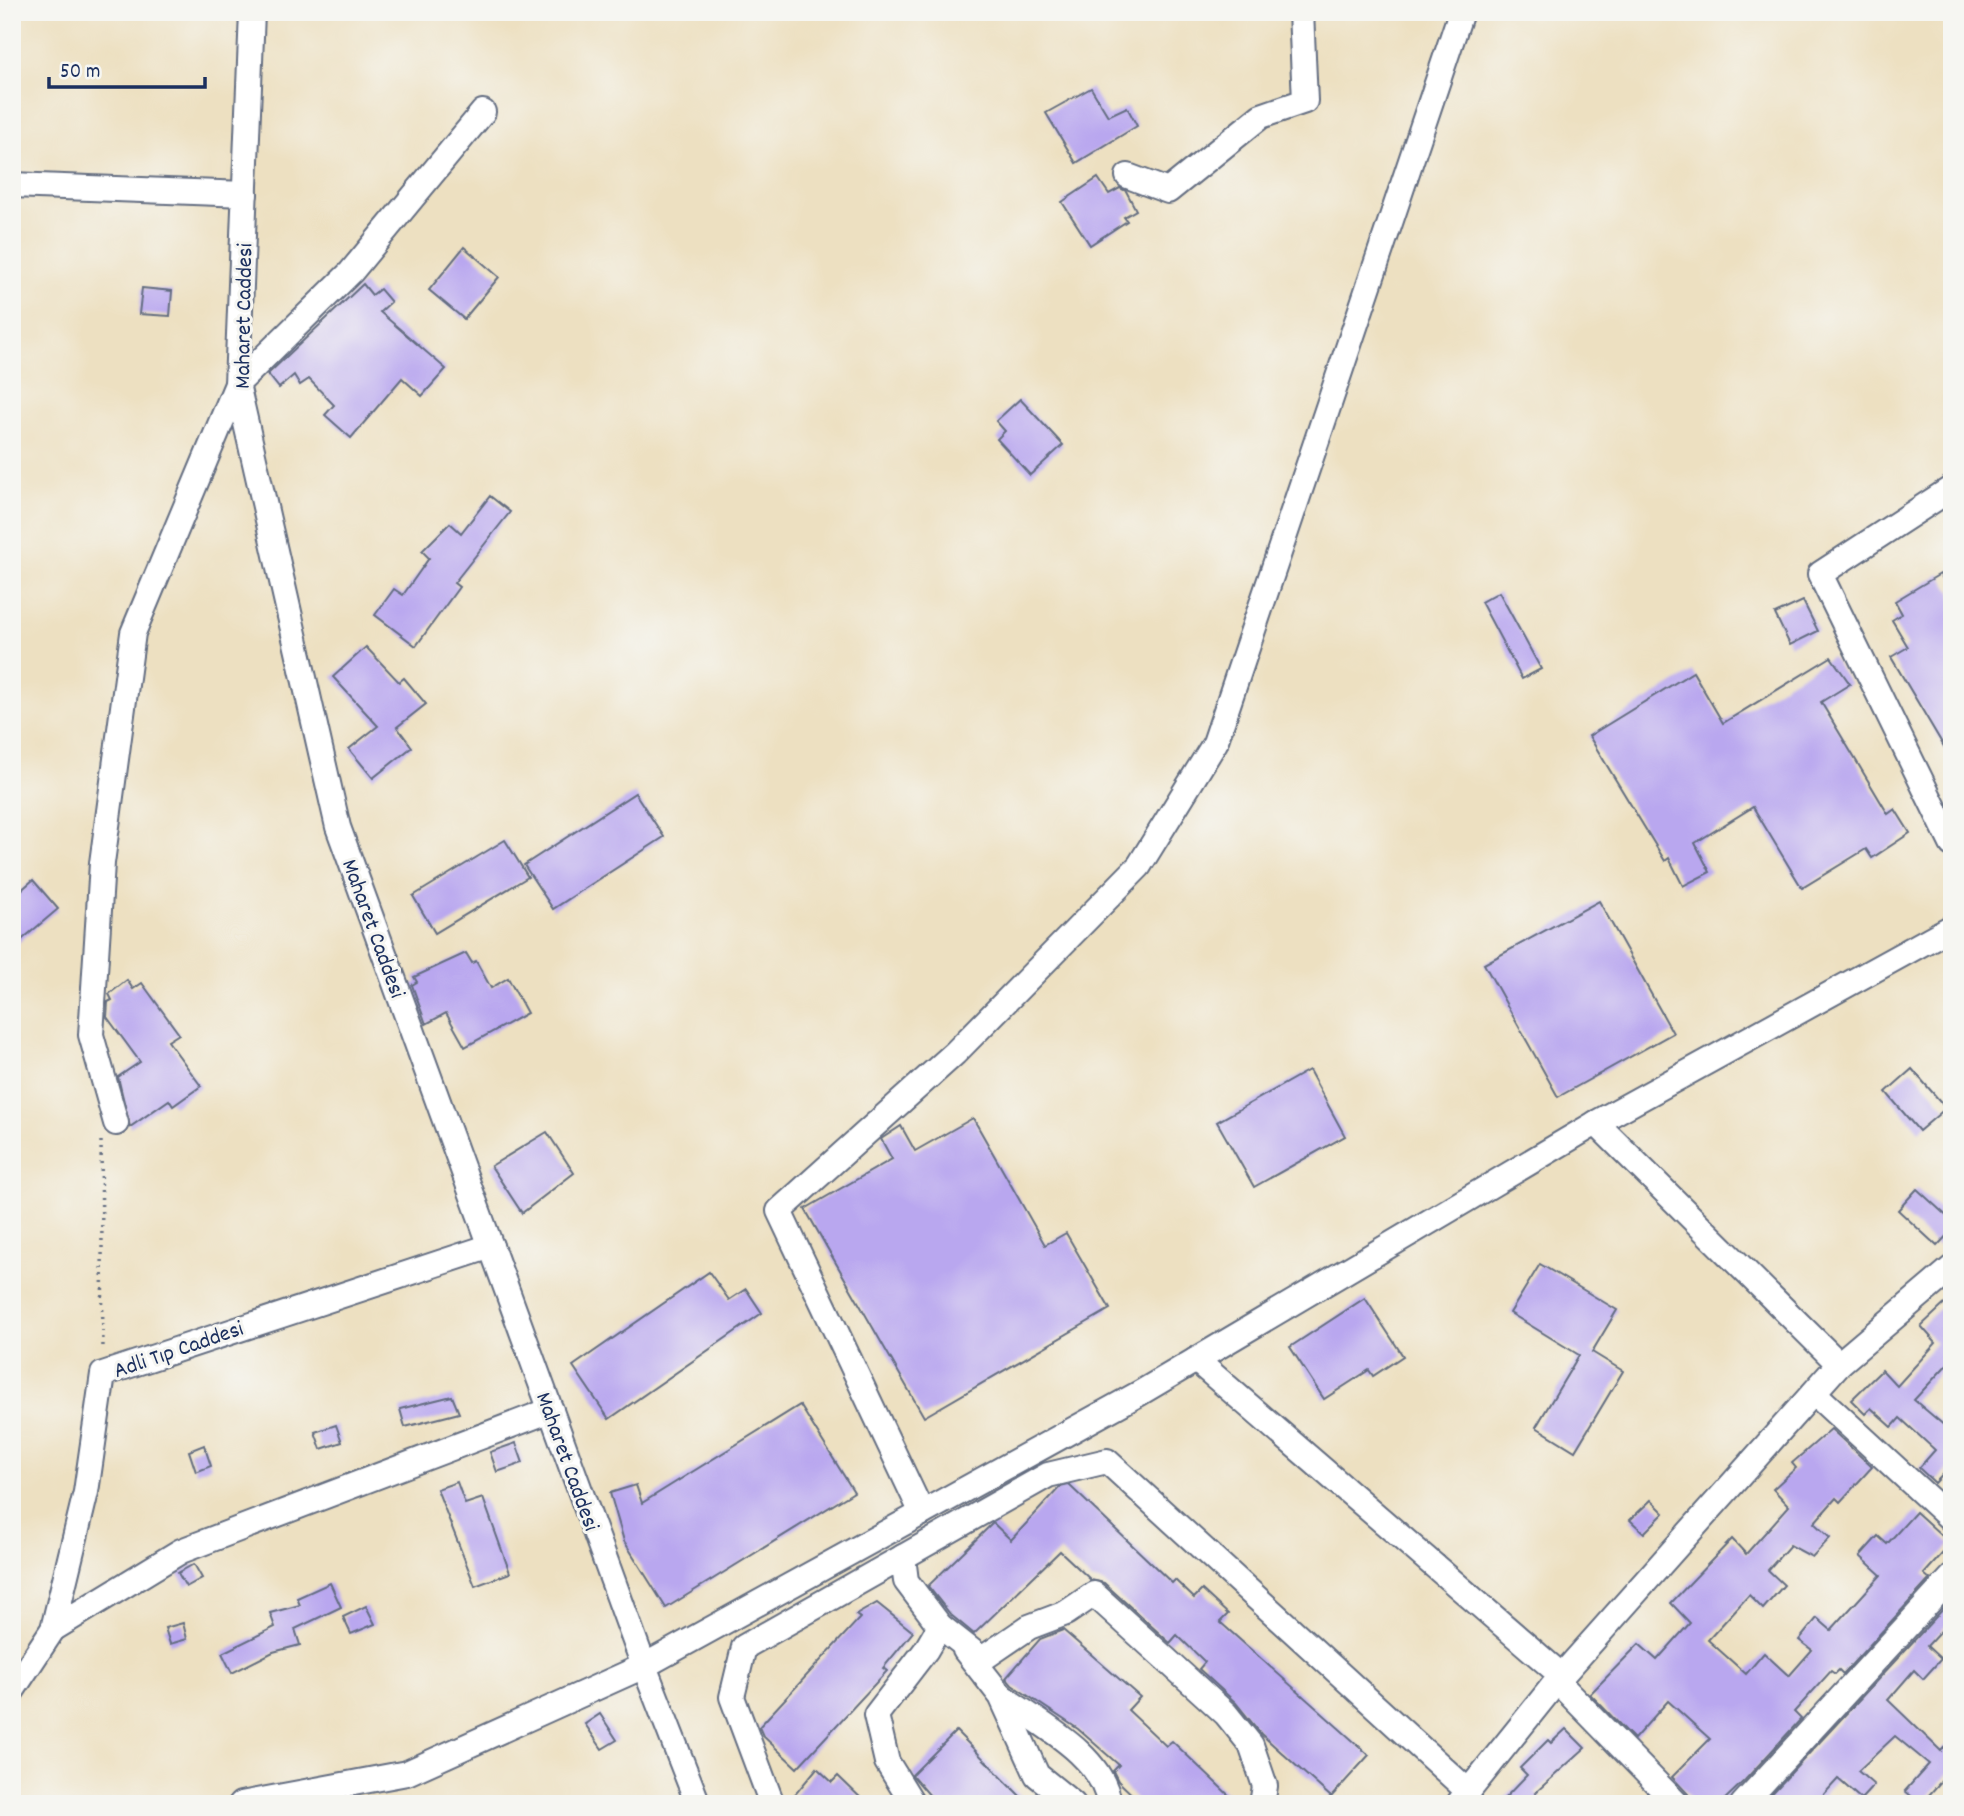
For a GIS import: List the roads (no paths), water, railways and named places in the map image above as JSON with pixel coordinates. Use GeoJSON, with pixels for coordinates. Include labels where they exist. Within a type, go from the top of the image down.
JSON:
{"type":"FeatureCollection","features":[{"type":"Feature","properties":{"kind":"street","name":"Maharet Caddesi"},"geometry":{"type":"LineString","coordinates":[[252,12],[237,384],[338,827],[644,1666],[698,1804]]}},
{"type":"Feature","properties":{"kind":"street"},"geometry":{"type":"LineString","coordinates":[[1128,176],[1168,191],[1261,116],[1305,101],[1301,12]]}},
{"type":"Feature","properties":{"kind":"street"},"geometry":{"type":"LineString","coordinates":[[922,1513],[779,1211],[955,1054],[1139,866],[1215,743],[1461,12]]}},
{"type":"Feature","properties":{"kind":"street"},"geometry":{"type":"LineString","coordinates":[[108,1126],[91,1035],[102,863],[132,633],[237,384],[351,272],[483,112]]}},
{"type":"Feature","properties":{"kind":"street"},"geometry":{"type":"LineString","coordinates":[[12,185],[245,194]]}},
{"type":"Feature","properties":{"kind":"street"},"geometry":{"type":"LineString","coordinates":[[1952,488],[1820,574],[1952,844]]}},
{"type":"Feature","properties":{"kind":"street"},"geometry":{"type":"LineString","coordinates":[[241,1804],[407,1773],[644,1666],[1196,1360],[1596,1123],[1952,927]]}},
{"type":"Feature","properties":{"kind":"street"},"geometry":{"type":"LineString","coordinates":[[1596,1123],[1839,1364]]}},
{"type":"Feature","properties":{"kind":"street","name":"Adli Tıp Caddesi"},"geometry":{"type":"LineString","coordinates":[[12,1691],[53,1629],[86,1492],[103,1374],[491,1246]]}},
{"type":"Feature","properties":{"kind":"street"},"geometry":{"type":"LineString","coordinates":[[772,1804],[732,1697],[744,1647],[1048,1475],[1107,1461],[1464,1798],[1560,1678],[1839,1364],[1952,1268]]}},
{"type":"Feature","properties":{"kind":"street"},"geometry":{"type":"LineString","coordinates":[[1196,1360],[1560,1678],[1677,1804]]}},
{"type":"Feature","properties":{"kind":"street"},"geometry":{"type":"LineString","coordinates":[[1814,1393],[1952,1520]]}},
{"type":"Feature","properties":{"kind":"street"},"geometry":{"type":"LineString","coordinates":[[53,1629],[181,1551],[551,1410]]}},
{"type":"Feature","properties":{"kind":"street"},"geometry":{"type":"LineString","coordinates":[[903,1557],[906,1581],[940,1626],[965,1650],[1001,1696],[1037,1775],[1073,1804]]}},
{"type":"Feature","properties":{"kind":"street"},"geometry":{"type":"LineString","coordinates":[[1743,1804],[1952,1577]]}},
{"type":"Feature","properties":{"kind":"street"},"geometry":{"type":"LineString","coordinates":[[965,1650],[982,1659],[1029,1627],[1066,1613],[1094,1594],[1226,1714],[1251,1745],[1265,1786],[1262,1804]]}},
{"type":"Feature","properties":{"kind":"street"},"geometry":{"type":"LineString","coordinates":[[912,1804],[887,1762],[877,1715],[926,1650],[940,1626]]}},
{"type":"Feature","properties":{"kind":"street"},"geometry":{"type":"LineString","coordinates":[[1001,1696],[1066,1742],[1090,1765],[1107,1791],[1109,1804]]}}]}
